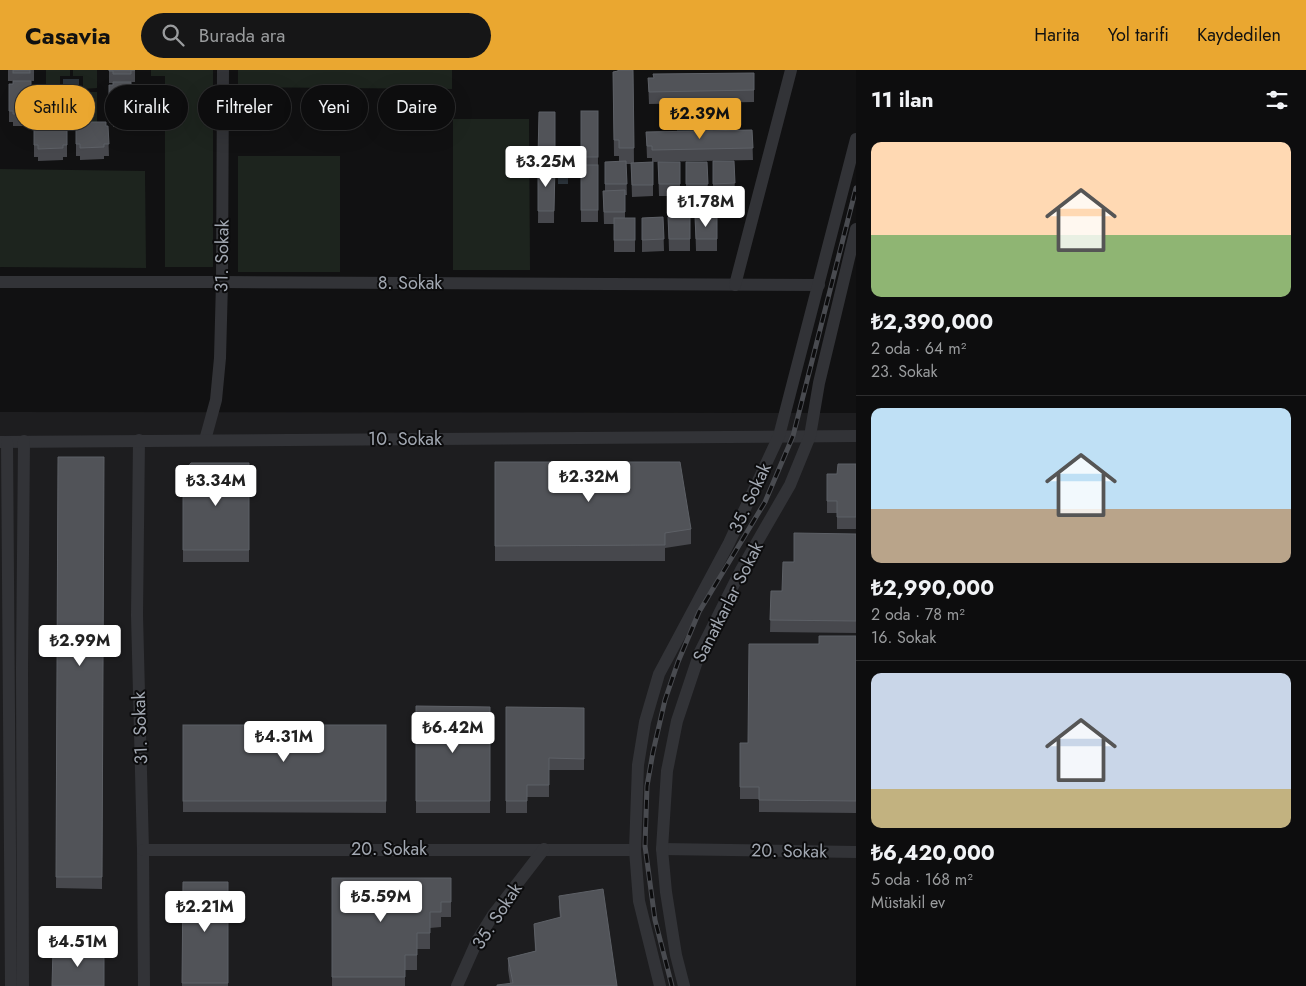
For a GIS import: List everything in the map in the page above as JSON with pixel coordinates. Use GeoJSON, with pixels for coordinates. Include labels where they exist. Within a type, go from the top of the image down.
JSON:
{"type":"FeatureCollection","features":[{"type":"Feature","properties":{"kind":"street","name":"31. Sokak"},"geometry":{"type":"LineString","coordinates":[[205,440],[216,400],[220,358],[223,70]]}},
{"type":"Feature","properties":{"kind":"street"},"geometry":{"type":"LineString","coordinates":[[735,285],[790,70]]}},
{"type":"Feature","properties":{"kind":"street","name":"35. Sokak"},"geometry":{"type":"LineString","coordinates":[[660,986],[639,901],[634,850],[638,765],[645,722],[659,674],[729,543],[779,436],[856,139]]}},
{"type":"Feature","properties":{"kind":"street","name":"Sanatkarlar Sokak"},"geometry":{"type":"LineString","coordinates":[[684,986],[670,919],[662,849],[667,770],[677,721],[700,652],[741,570],[790,485],[810,436],[819,383],[850,274],[856,229]]}},
{"type":"Feature","properties":{"kind":"street","name":"8. Sokak"},"geometry":{"type":"LineString","coordinates":[[0,282],[819,285]]}},
{"type":"Feature","properties":{"kind":"street","name":"10. Sokak"},"geometry":{"type":"LineString","coordinates":[[3,442],[856,436]]}},
{"type":"Feature","properties":{"kind":"street","name":"31. Sokak"},"geometry":{"type":"LineString","coordinates":[[139,440],[137,615],[143,850],[144,986]]}},
{"type":"Feature","properties":{"kind":"street"},"geometry":{"type":"LineString","coordinates":[[10,986],[11,894],[23,780],[24,441]]}},
{"type":"Feature","properties":{"kind":"street"},"geometry":{"type":"LineString","coordinates":[[3,442],[4,780],[11,894],[23,986]]}},
{"type":"Feature","properties":{"kind":"street"},"geometry":{"type":"LineString","coordinates":[[4,551],[23,550]]}},
{"type":"Feature","properties":{"kind":"street"},"geometry":{"type":"LineString","coordinates":[[4,668],[22,668]]}},
{"type":"Feature","properties":{"kind":"street"},"geometry":{"type":"LineString","coordinates":[[4,780],[23,780]]}},
{"type":"Feature","properties":{"kind":"street","name":"35. Sokak"},"geometry":{"type":"LineString","coordinates":[[457,986],[477,941],[493,915],[544,849]]}},
{"type":"Feature","properties":{"kind":"street","name":"20. Sokak"},"geometry":{"type":"LineString","coordinates":[[662,849],[856,852]]}},
{"type":"Feature","properties":{"kind":"street","name":"20. Sokak"},"geometry":{"type":"LineString","coordinates":[[143,850],[634,850]]}},
{"type":"Feature","properties":{"kind":"shaded area"},"geometry":{"type":"Polygon","coordinates":[[[46,70],[70,70],[70,76],[60,76],[60,85],[46,85],[46,70]]]}},
{"type":"Feature","properties":{"kind":"shaded area"},"geometry":{"type":"Polygon","coordinates":[[[73,70],[97,70],[97,88],[95,88],[95,85],[83,85],[83,76],[73,76],[73,70]]]}},
{"type":"Feature","properties":{"kind":"shaded area"},"geometry":{"type":"Polygon","coordinates":[[[151,70],[213,70],[213,85],[198,85],[198,130],[213,130],[213,267],[165,267],[165,130],[188,130],[188,85],[165,85],[165,76],[151,76],[151,70]]]}},
{"type":"Feature","properties":{"kind":"shaded area"},"geometry":{"type":"Polygon","coordinates":[[[238,70],[452,70],[452,85],[378,85],[378,88],[368,88],[368,85],[301,85],[301,88],[291,87],[291,85],[238,85],[238,70]]]}},
{"type":"Feature","properties":{"kind":"shaded area"},"geometry":{"type":"Polygon","coordinates":[[[63,79],[79,79],[79,85],[63,85],[63,79]]]}},
{"type":"Feature","properties":{"kind":"shaded area"},"geometry":{"type":"Polygon","coordinates":[[[95,92],[97,92],[97,124],[95,124],[95,92]]]}},
{"type":"Feature","properties":{"kind":"shaded area"},"geometry":{"type":"Polygon","coordinates":[[[677,113],[714,114],[713,133],[677,132],[677,113]]]}},
{"type":"Feature","properties":{"kind":"shaded area"},"geometry":{"type":"Polygon","coordinates":[[[455,119],[529,119],[530,270],[453,270],[453,130],[455,130],[455,119]]]}},
{"type":"Feature","properties":{"kind":"shaded area"},"geometry":{"type":"Polygon","coordinates":[[[238,156],[340,156],[340,272],[238,272],[238,156]]]}},
{"type":"Feature","properties":{"kind":"shaded area"},"geometry":{"type":"Polygon","coordinates":[[[558,158],[568,159],[568,184],[558,184],[558,158]]]}},
{"type":"Feature","properties":{"kind":"shaded area"},"geometry":{"type":"Polygon","coordinates":[[[0,169],[145,171],[146,268],[0,267],[0,169]]]}},
{"type":"Feature","properties":{"kind":"shaded area"},"geometry":{"type":"Polygon","coordinates":[[[0,412],[856,413],[856,986],[0,986],[0,412]]]}},
{"type":"Feature","properties":{"kind":"building"},"geometry":{"type":"Polygon","coordinates":[[[13,70],[30,70],[30,73],[13,73],[13,70]]]}},
{"type":"Feature","properties":{"kind":"building"},"geometry":{"type":"Polygon","coordinates":[[[109,70],[131,70],[131,74],[113,74],[113,71],[109,70]]]}},
{"type":"Feature","properties":{"kind":"building"},"geometry":{"type":"Polygon","coordinates":[[[633,70],[634,148],[619,148],[619,140],[614,140],[613,72],[633,70]]]}},
{"type":"Feature","properties":{"kind":"building"},"geometry":{"type":"Polygon","coordinates":[[[754,73],[754,90],[649,92],[648,78],[654,78],[653,74],[754,73]]]}},
{"type":"Feature","properties":{"kind":"building"},"geometry":{"type":"Polygon","coordinates":[[[13,81],[31,81],[31,85],[15,85],[15,114],[13,114],[13,111],[9,111],[9,84],[13,84],[13,81]]]}},
{"type":"Feature","properties":{"kind":"building"},"geometry":{"type":"Polygon","coordinates":[[[113,82],[131,82],[131,85],[113,85],[113,82]]]}},
{"type":"Feature","properties":{"kind":"building"},"geometry":{"type":"Polygon","coordinates":[[[581,111],[598,111],[598,157],[581,157],[581,111]]]}},
{"type":"Feature","properties":{"kind":"building"},"geometry":{"type":"Polygon","coordinates":[[[539,112],[555,112],[555,157],[538,157],[539,112]]]}},
{"type":"Feature","properties":{"kind":"building"},"geometry":{"type":"Polygon","coordinates":[[[95,122],[105,122],[105,130],[108,130],[109,144],[104,144],[104,147],[80,148],[80,144],[76,144],[76,130],[95,130],[95,122]]]}},
{"type":"Feature","properties":{"kind":"building"},"geometry":{"type":"Polygon","coordinates":[[[34,130],[67,130],[67,145],[63,145],[63,148],[38,149],[38,145],[34,145],[34,130]]]}},
{"type":"Feature","properties":{"kind":"building"},"geometry":{"type":"Polygon","coordinates":[[[752,130],[753,148],[652,150],[652,146],[647,146],[646,132],[752,130]]]}},
{"type":"Feature","properties":{"kind":"building"},"geometry":{"type":"Polygon","coordinates":[[[626,161],[627,184],[605,184],[605,162],[626,161]]]}},
{"type":"Feature","properties":{"kind":"building"},"geometry":{"type":"Polygon","coordinates":[[[713,161],[734,161],[735,183],[713,184],[713,161]]]}},
{"type":"Feature","properties":{"kind":"building"},"geometry":{"type":"Polygon","coordinates":[[[653,162],[653,185],[632,185],[631,163],[653,162]]]}},
{"type":"Feature","properties":{"kind":"building"},"geometry":{"type":"Polygon","coordinates":[[[658,162],[680,162],[680,184],[659,184],[658,162]]]}},
{"type":"Feature","properties":{"kind":"building"},"geometry":{"type":"Polygon","coordinates":[[[686,162],[707,162],[708,184],[686,184],[686,162]]]}},
{"type":"Feature","properties":{"kind":"building"},"geometry":{"type":"Polygon","coordinates":[[[581,165],[598,165],[598,210],[581,210],[581,165]]]}},
{"type":"Feature","properties":{"kind":"building"},"geometry":{"type":"Polygon","coordinates":[[[538,166],[555,166],[554,211],[538,211],[538,166]]]}},
{"type":"Feature","properties":{"kind":"building"},"geometry":{"type":"Polygon","coordinates":[[[625,190],[625,212],[604,212],[603,191],[625,190]]]}},
{"type":"Feature","properties":{"kind":"building"},"geometry":{"type":"Polygon","coordinates":[[[663,217],[664,239],[642,240],[642,218],[663,217]]]}},
{"type":"Feature","properties":{"kind":"building"},"geometry":{"type":"Polygon","coordinates":[[[668,217],[690,217],[690,239],[669,239],[668,217]]]}},
{"type":"Feature","properties":{"kind":"building"},"geometry":{"type":"Polygon","coordinates":[[[695,217],[717,217],[717,239],[696,239],[695,217]]]}},
{"type":"Feature","properties":{"kind":"building"},"geometry":{"type":"Polygon","coordinates":[[[614,218],[635,218],[635,240],[614,240],[614,218]]]}},
{"type":"Feature","properties":{"kind":"building"},"geometry":{"type":"Polygon","coordinates":[[[58,457],[104,457],[102,877],[56,877],[58,457]]]}},
{"type":"Feature","properties":{"kind":"building"},"geometry":{"type":"Polygon","coordinates":[[[495,462],[680,462],[691,529],[665,533],[665,545],[495,546],[495,462]]]}},
{"type":"Feature","properties":{"kind":"building"},"geometry":{"type":"Polygon","coordinates":[[[191,463],[249,463],[249,550],[183,550],[183,472],[191,463]]]}},
{"type":"Feature","properties":{"kind":"building"},"geometry":{"type":"Polygon","coordinates":[[[838,464],[856,464],[856,517],[837,517],[837,501],[827,501],[827,474],[837,474],[838,464]]]}},
{"type":"Feature","properties":{"kind":"building"},"geometry":{"type":"Polygon","coordinates":[[[794,533],[856,534],[856,621],[770,620],[771,591],[782,591],[783,562],[794,562],[794,533]]]}},
{"type":"Feature","properties":{"kind":"building"},"geometry":{"type":"Polygon","coordinates":[[[819,636],[856,636],[856,801],[759,800],[759,787],[740,787],[740,743],[748,743],[749,644],[819,644],[819,636]]]}},
{"type":"Feature","properties":{"kind":"building"},"geometry":{"type":"Polygon","coordinates":[[[416,706],[490,707],[490,801],[416,801],[416,706]]]}},
{"type":"Feature","properties":{"kind":"building"},"geometry":{"type":"Polygon","coordinates":[[[506,707],[584,708],[584,759],[549,758],[549,785],[527,785],[527,801],[506,801],[506,707]]]}},
{"type":"Feature","properties":{"kind":"building"},"geometry":{"type":"Polygon","coordinates":[[[183,725],[386,725],[386,801],[183,801],[183,725]]]}},
{"type":"Feature","properties":{"kind":"building"},"geometry":{"type":"Polygon","coordinates":[[[332,878],[451,878],[451,902],[441,902],[441,912],[430,912],[430,933],[417,933],[417,955],[405,955],[405,977],[332,977],[332,878]]]}},
{"type":"Feature","properties":{"kind":"building"},"geometry":{"type":"Polygon","coordinates":[[[183,882],[228,882],[228,983],[182,983],[183,882]]]}},
{"type":"Feature","properties":{"kind":"building"},"geometry":{"type":"Polygon","coordinates":[[[603,889],[617,986],[497,986],[513,983],[508,958],[536,951],[534,924],[561,917],[559,896],[603,889]]]}},
{"type":"Feature","properties":{"kind":"building"},"geometry":{"type":"Polygon","coordinates":[[[53,949],[104,949],[104,986],[52,986],[53,949]]]}},
{"type":"Feature","properties":{"kind":"railway"},"geometry":{"type":"LineString","coordinates":[[672,986],[655,920],[645,846],[647,786],[653,752],[665,700],[678,662],[699,612],[765,502],[793,436],[856,188]]}}]}
